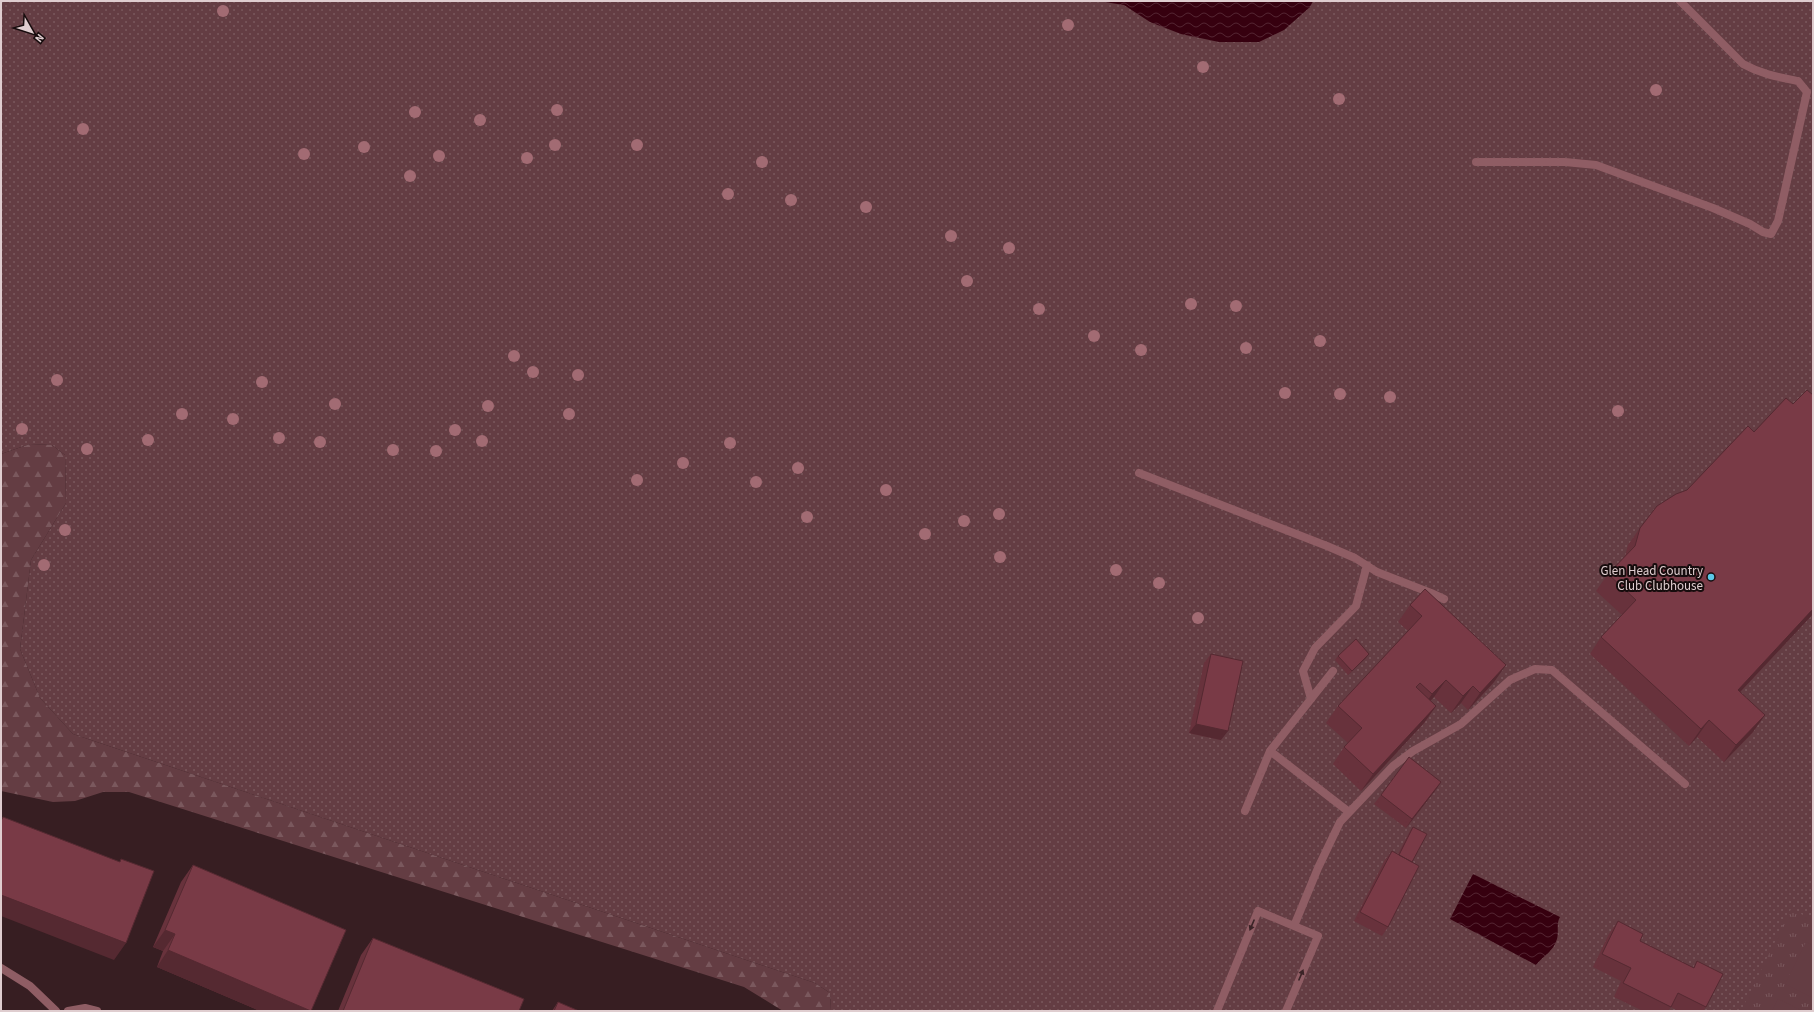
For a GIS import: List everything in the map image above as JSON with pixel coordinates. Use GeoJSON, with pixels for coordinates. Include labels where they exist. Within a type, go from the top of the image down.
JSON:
{"type":"FeatureCollection","features":[{"type":"Feature","properties":{"kind":"street"},"geometry":{"type":"LineString","coordinates":[[1476,162],[1565,162],[1596,165],[1713,208],[1750,224],[1763,232],[1771,234],[1778,221],[1807,92],[1798,81],[1773,77],[1754,71],[1742,64],[1680,1]]}},
{"type":"Feature","properties":{"kind":"street"},"geometry":{"type":"LineString","coordinates":[[1139,472],[1327,546],[1355,558],[1377,572],[1444,599]]}},
{"type":"Feature","properties":{"kind":"street"},"geometry":{"type":"LineString","coordinates":[[1311,699],[1303,671],[1315,648],[1356,606],[1367,566]]}},
{"type":"Feature","properties":{"kind":"street"},"geometry":{"type":"LineString","coordinates":[[1294,926],[1340,822],[1349,812],[1393,766],[1413,751],[1461,724],[1510,680],[1536,669],[1552,670],[1685,784]]}},
{"type":"Feature","properties":{"kind":"street"},"geometry":{"type":"LineString","coordinates":[[1245,811],[1270,751],[1334,671]]}},
{"type":"Feature","properties":{"kind":"street"},"geometry":{"type":"LineString","coordinates":[[1270,751],[1349,812]]}},
{"type":"Feature","properties":{"kind":"street"},"geometry":{"type":"LineString","coordinates":[[1217,1011],[1258,911],[1318,936],[1286,1011]]}},
{"type":"Feature","properties":{"kind":"street"},"geometry":{"type":"LineString","coordinates":[[1,968],[30,986],[56,1011]]}},
{"type":"Feature","properties":{"kind":"street"},"geometry":{"type":"LineString","coordinates":[[68,1011],[85,1008],[97,1011]]}},
{"type":"Feature","properties":{"kind":"green space"},"geometry":{"type":"Polygon","coordinates":[[[1,1],[1813,1],[1813,1011],[831,1011],[830,993],[815,983],[73,734],[40,698],[20,649],[31,560],[66,503],[65,455],[52,445],[30,444],[1,454],[1,1]]]}},
{"type":"Feature","properties":{"kind":"green space"},"geometry":{"type":"Polygon","coordinates":[[[30,444],[52,445],[65,455],[66,503],[31,560],[20,649],[40,698],[73,734],[815,983],[830,993],[831,1011],[783,1011],[744,987],[129,792],[103,792],[75,801],[53,802],[1,791],[1,454],[30,444]]]}},
{"type":"Feature","properties":{"kind":"green space"},"geometry":{"type":"Polygon","coordinates":[[[1791,909],[1813,920],[1813,1011],[1741,1011],[1791,909]]]}},
{"type":"Feature","properties":{"kind":"green space"},"geometry":{"type":"Polygon","coordinates":[[[1806,942],[1813,945],[1813,998],[1785,984],[1806,942]]]}},
{"type":"Feature","properties":{"kind":"green space"},"geometry":{"type":"Polygon","coordinates":[[[1778,999],[1803,1011],[1772,1011],[1778,999]]]}},
{"type":"Feature","properties":{"kind":"water"},"geometry":{"type":"Polygon","coordinates":[[[1098,1],[1313,1],[1310,7],[1284,30],[1259,42],[1219,42],[1181,34],[1150,22],[1124,5],[1098,1]]]}},
{"type":"Feature","properties":{"kind":"water"},"geometry":{"type":"Polygon","coordinates":[[[1473,874],[1560,917],[1558,922],[1558,936],[1555,943],[1551,950],[1536,965],[1450,919],[1473,874]]]}},
{"type":"Feature","properties":{"kind":"building","name":"Glen Head Country Club Clubhouse"},"geometry":{"type":"Polygon","coordinates":[[[1807,390],[1813,395],[1813,609],[1738,690],[1765,715],[1736,745],[1709,720],[1701,729],[1601,637],[1636,600],[1608,574],[1635,546],[1640,528],[1657,506],[1676,494],[1687,490],[1748,426],[1754,432],[1786,398],[1793,404],[1807,390]]]}},
{"type":"Feature","properties":{"kind":"building"},"geometry":{"type":"Polygon","coordinates":[[[1425,589],[1506,665],[1480,693],[1473,686],[1463,696],[1446,680],[1432,694],[1420,683],[1416,687],[1436,706],[1373,774],[1344,747],[1362,728],[1338,706],[1422,616],[1410,605],[1425,589]]]}},
{"type":"Feature","properties":{"kind":"building"},"geometry":{"type":"Polygon","coordinates":[[[1356,639],[1369,654],[1352,671],[1338,656],[1356,639]]]}},
{"type":"Feature","properties":{"kind":"building"},"geometry":{"type":"Polygon","coordinates":[[[1211,654],[1243,661],[1228,731],[1196,724],[1211,654]]]}},
{"type":"Feature","properties":{"kind":"building"},"geometry":{"type":"Polygon","coordinates":[[[1409,757],[1441,782],[1412,819],[1381,795],[1409,757]]]}},
{"type":"Feature","properties":{"kind":"building"},"geometry":{"type":"Polygon","coordinates":[[[3,817],[120,862],[121,859],[154,871],[126,943],[1,895],[1,821],[3,817]]]}},
{"type":"Feature","properties":{"kind":"building"},"geometry":{"type":"Polygon","coordinates":[[[1413,827],[1427,834],[1412,862],[1399,855],[1413,827]]]}},
{"type":"Feature","properties":{"kind":"building"},"geometry":{"type":"Polygon","coordinates":[[[1392,851],[1419,866],[1388,927],[1360,912],[1392,851]]]}},
{"type":"Feature","properties":{"kind":"building"},"geometry":{"type":"Polygon","coordinates":[[[193,865],[346,930],[311,1011],[168,950],[175,934],[165,930],[193,865]]]}},
{"type":"Feature","properties":{"kind":"building"},"geometry":{"type":"Polygon","coordinates":[[[1618,921],[1643,934],[1640,941],[1694,968],[1697,961],[1723,974],[1706,1007],[1678,993],[1671,1007],[1623,983],[1631,968],[1602,954],[1618,921]]]}},
{"type":"Feature","properties":{"kind":"building"},"geometry":{"type":"Polygon","coordinates":[[[373,938],[524,999],[519,1011],[343,1011],[373,938]]]}},
{"type":"Feature","properties":{"kind":"building"},"geometry":{"type":"Polygon","coordinates":[[[558,1002],[579,1011],[554,1011],[558,1002]]]}},
{"type":"Feature","properties":{"kind":"place","name":"Glen Head Country Club Clubhouse"},"geometry":{"type":"Point","coordinates":[1711,577]}}]}
